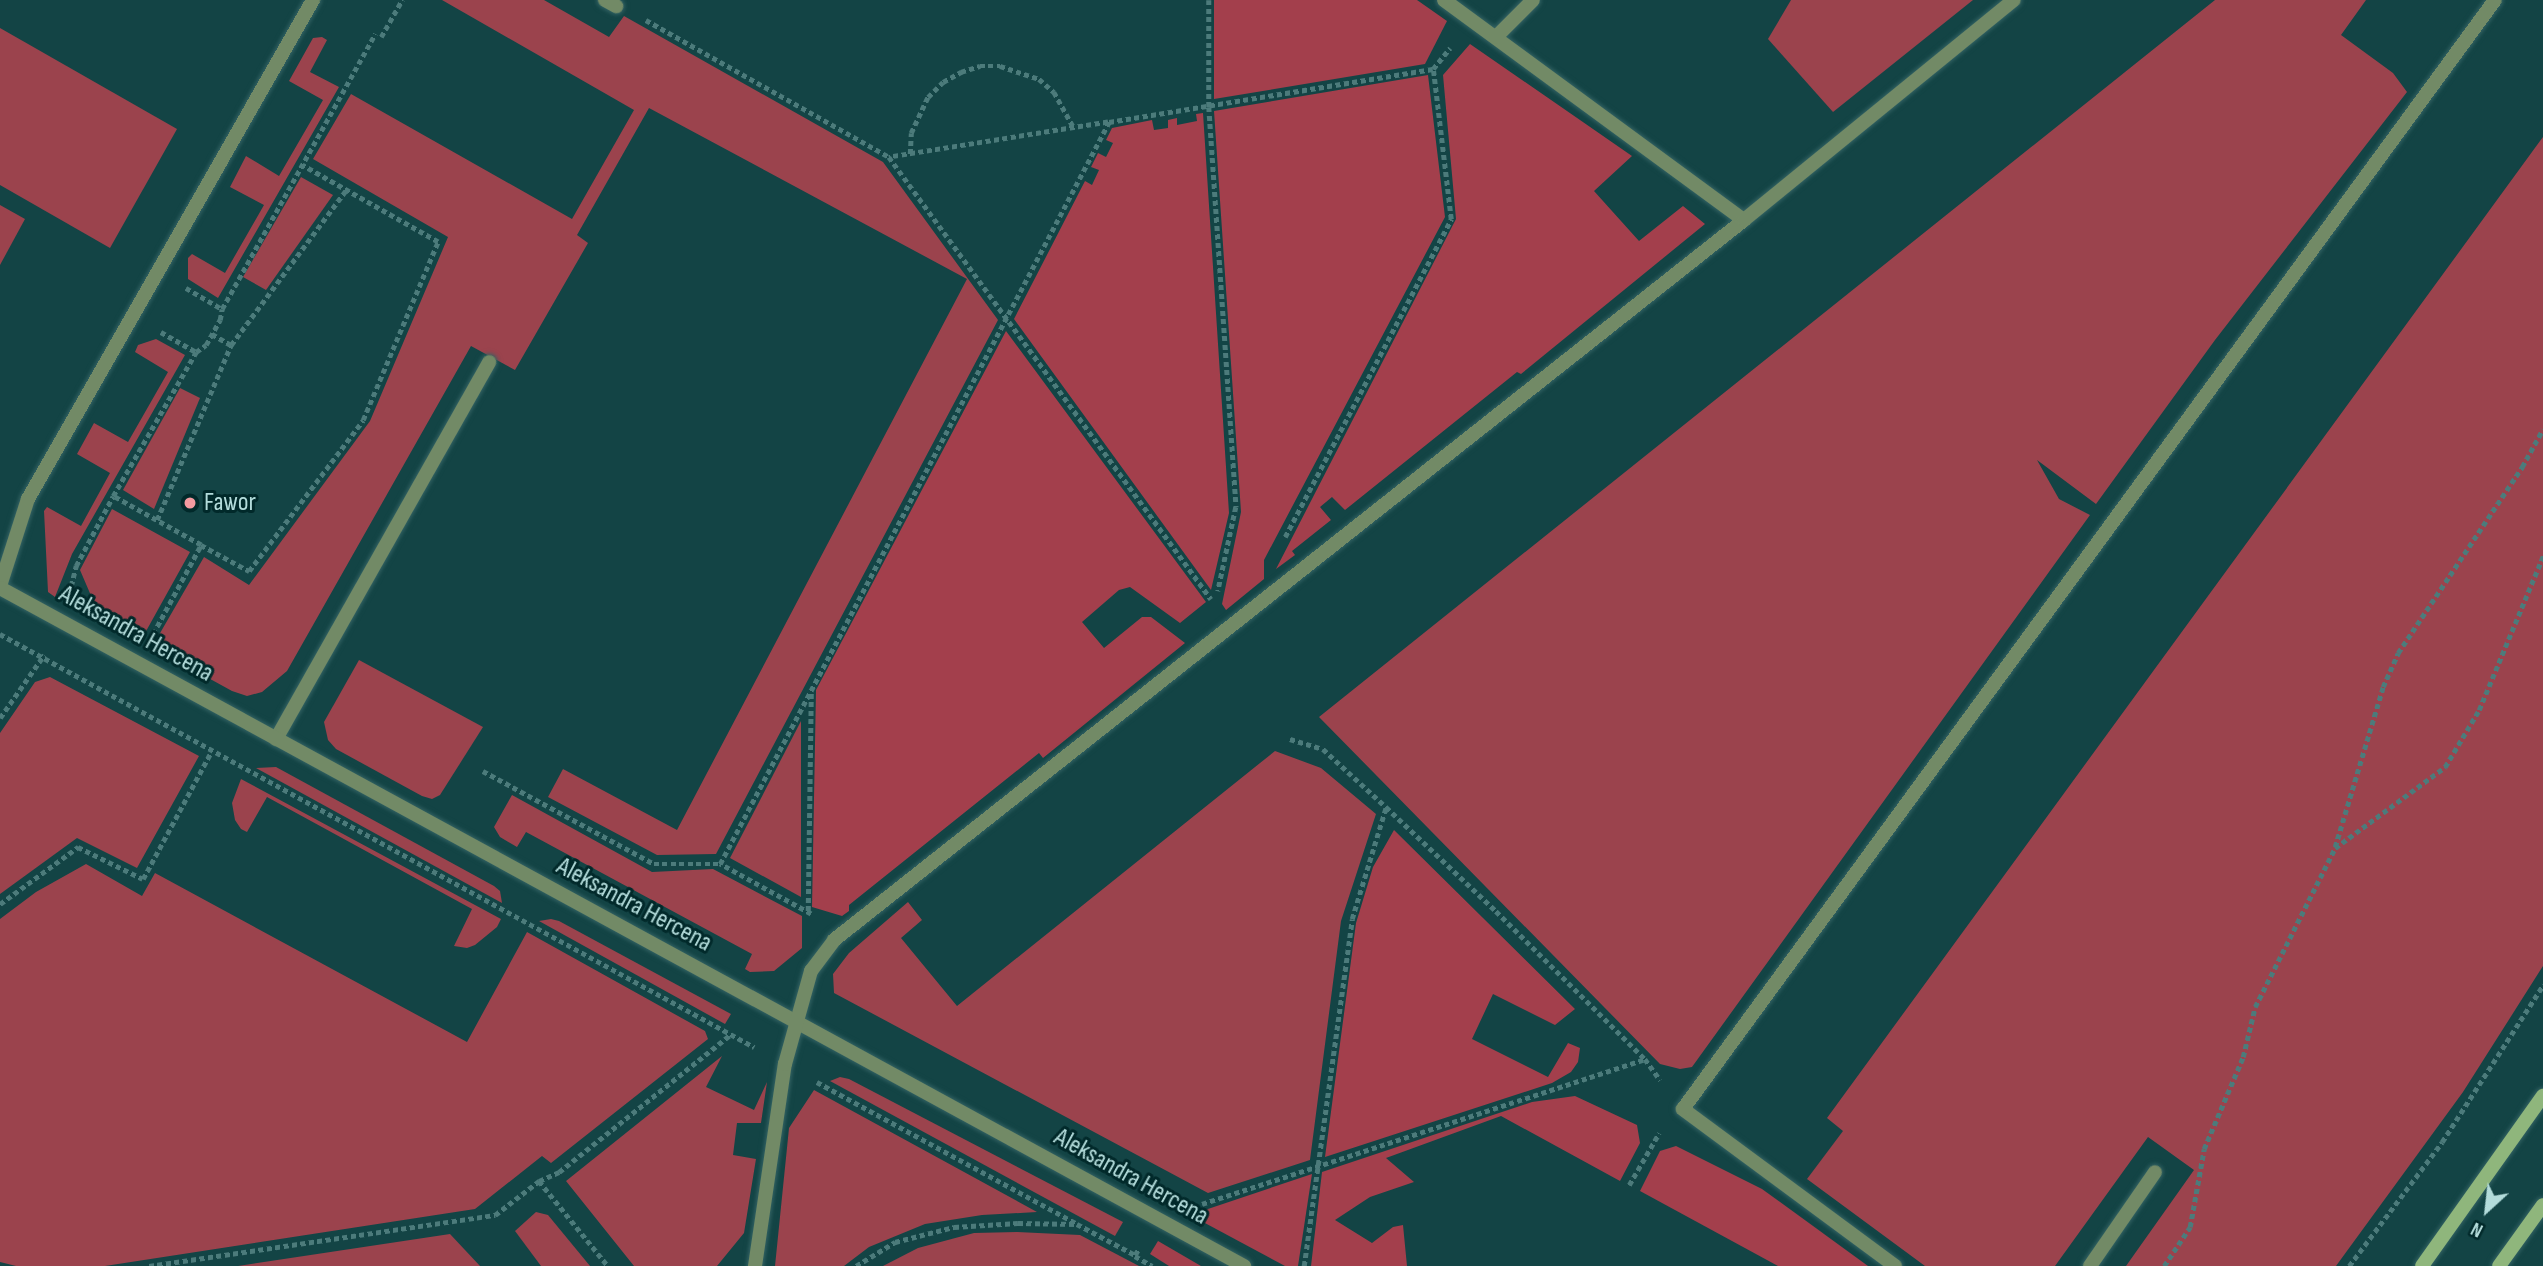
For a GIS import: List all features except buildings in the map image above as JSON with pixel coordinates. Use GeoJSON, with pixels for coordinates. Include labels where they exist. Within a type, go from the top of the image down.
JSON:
{"type":"FeatureCollection","features":[{"type":"Feature","properties":{"kind":"street"},"geometry":{"type":"LineString","coordinates":[[0,587],[28,499],[313,0]]}},
{"type":"Feature","properties":{"kind":"street"},"geometry":{"type":"LineString","coordinates":[[1444,0],[1744,220]]}},
{"type":"Feature","properties":{"kind":"street"},"geometry":{"type":"LineString","coordinates":[[1496,37],[1532,0]]}},
{"type":"Feature","properties":{"kind":"street"},"geometry":{"type":"LineString","coordinates":[[755,1266],[785,1065],[811,971],[834,940],[1744,220],[2014,0]]}},
{"type":"Feature","properties":{"kind":"street"},"geometry":{"type":"LineString","coordinates":[[1895,1266],[1683,1109],[2495,0]]}},
{"type":"Feature","properties":{"kind":"street"},"geometry":{"type":"LineString","coordinates":[[276,739],[489,362]]}},
{"type":"Feature","properties":{"kind":"street","name":"Aleksandra Hercena"},"geometry":{"type":"LineString","coordinates":[[0,587],[1244,1266]]}},
{"type":"Feature","properties":{"kind":"street"},"geometry":{"type":"LineString","coordinates":[[2422,1266],[2543,1096]]}},
{"type":"Feature","properties":{"kind":"street"},"geometry":{"type":"LineString","coordinates":[[2090,1266],[2155,1172]]}},
{"type":"Feature","properties":{"kind":"street"},"geometry":{"type":"LineString","coordinates":[[2499,1266],[2543,1205]]}},
{"type":"Feature","properties":{"kind":"path"},"geometry":{"type":"LineString","coordinates":[[382,37],[402,0]]}},
{"type":"Feature","properties":{"kind":"path"},"geometry":{"type":"LineString","coordinates":[[610,3],[889,157],[1215,604],[1236,507],[1209,107],[1209,0]]}},
{"type":"Feature","properties":{"kind":"path"},"geometry":{"type":"LineString","coordinates":[[889,157],[1433,69],[1473,21]]}},
{"type":"Feature","properties":{"kind":"path"},"geometry":{"type":"LineString","coordinates":[[0,718],[43,658],[62,622],[76,566],[113,496],[197,352],[220,320],[222,309],[375,34]]}},
{"type":"Feature","properties":{"kind":"path"},"geometry":{"type":"LineString","coordinates":[[910,154],[915,124],[928,97],[952,77],[980,66],[1000,66],[1039,79],[1060,101],[1074,128]]}},
{"type":"Feature","properties":{"kind":"path"},"geometry":{"type":"LineString","coordinates":[[1272,593],[1271,564],[1451,219],[1433,69]]}},
{"type":"Feature","properties":{"kind":"path"},"geometry":{"type":"LineString","coordinates":[[720,864],[1109,122]]}},
{"type":"Feature","properties":{"kind":"path"},"geometry":{"type":"LineString","coordinates":[[113,496],[249,571],[363,420],[438,242],[302,165]]}},
{"type":"Feature","properties":{"kind":"path"},"geometry":{"type":"LineString","coordinates":[[157,520],[232,345],[346,190]]}},
{"type":"Feature","properties":{"kind":"path"},"geometry":{"type":"LineString","coordinates":[[212,334],[232,345]]}},
{"type":"Feature","properties":{"kind":"path"},"geometry":{"type":"LineString","coordinates":[[2164,1266],[2190,1227],[2204,1149],[2243,1057],[2255,1007],[2335,848],[2384,687],[2398,653],[2522,467],[2543,429]]}},
{"type":"Feature","properties":{"kind":"path"},"geometry":{"type":"LineString","coordinates":[[137,663],[201,545]]}},
{"type":"Feature","properties":{"kind":"path"},"geometry":{"type":"LineString","coordinates":[[2335,848],[2445,767],[2479,710],[2543,556]]}},
{"type":"Feature","properties":{"kind":"path"},"geometry":{"type":"LineString","coordinates":[[0,634],[514,917]]}},
{"type":"Feature","properties":{"kind":"path"},"geometry":{"type":"LineString","coordinates":[[808,911],[811,690]]}},
{"type":"Feature","properties":{"kind":"path"},"geometry":{"type":"LineString","coordinates":[[1290,739],[1324,750],[1645,1059],[1683,1109],[1657,1136],[1629,1185]]}},
{"type":"Feature","properties":{"kind":"path"},"geometry":{"type":"LineString","coordinates":[[0,904],[78,847],[143,879],[211,752]]}},
{"type":"Feature","properties":{"kind":"path"},"geometry":{"type":"LineString","coordinates":[[483,771],[654,864],[720,864],[808,911],[834,940]]}},
{"type":"Feature","properties":{"kind":"path"},"geometry":{"type":"LineString","coordinates":[[1304,1266],[1352,919],[1386,807]]}},
{"type":"Feature","properties":{"kind":"path"},"geometry":{"type":"LineString","coordinates":[[2349,1266],[2442,1142],[2543,985]]}},
{"type":"Feature","properties":{"kind":"path"},"geometry":{"type":"LineString","coordinates":[[149,1266],[495,1215],[539,1181],[559,1172],[730,1035]]}},
{"type":"Feature","properties":{"kind":"path"},"geometry":{"type":"LineString","coordinates":[[1135,1255],[1156,1219],[1645,1059]]}},
{"type":"Feature","properties":{"kind":"path"},"geometry":{"type":"LineString","coordinates":[[539,1181],[608,1266]]}},
{"type":"Feature","properties":{"kind":"path"},"geometry":{"type":"LineString","coordinates":[[856,1266],[895,1242],[954,1227],[1018,1223],[1077,1224],[1152,1266]]}},
{"type":"Feature","properties":{"kind":"shaded area"},"geometry":{"type":"Polygon","coordinates":[[[442,0],[544,0],[609,37],[624,16],[883,162],[998,320],[716,854],[657,855],[548,797],[563,769],[677,830],[967,279],[649,108],[577,235],[588,243],[515,370],[471,346],[287,671],[262,692],[247,696],[232,691],[152,647],[204,557],[249,585],[370,421],[448,237],[313,159],[351,94],[572,219],[634,110],[442,0]]]}},
{"type":"Feature","properties":{"kind":"shaded area"},"geometry":{"type":"Polygon","coordinates":[[[1214,0],[1417,0],[1447,21],[1425,64],[1214,99],[1214,0]]]}},
{"type":"Feature","properties":{"kind":"shaded area"},"geometry":{"type":"Polygon","coordinates":[[[1791,0],[1973,0],[1833,112],[1768,39],[1791,0]]]}},
{"type":"Feature","properties":{"kind":"shaded area"},"geometry":{"type":"Polygon","coordinates":[[[2215,0],[2366,0],[2341,35],[2393,73],[2407,92],[2215,340],[2096,504],[2037,460],[2059,499],[2090,515],[1692,1067],[1680,1069],[1660,1064],[1319,717],[2215,0]]]}},
{"type":"Feature","properties":{"kind":"shaded area"},"geometry":{"type":"Polygon","coordinates":[[[0,28],[177,129],[110,248],[0,185],[0,28]]]}},
{"type":"Feature","properties":{"kind":"shaded area"},"geometry":{"type":"Polygon","coordinates":[[[322,37],[327,40],[310,72],[339,87],[218,298],[188,279],[188,258],[192,254],[225,273],[264,205],[230,187],[246,156],[279,176],[323,100],[289,81],[313,38],[322,37]]]}},
{"type":"Feature","properties":{"kind":"shaded area"},"geometry":{"type":"Polygon","coordinates":[[[1470,44],[1632,156],[1594,191],[1639,241],[1683,206],[1705,224],[1521,374],[1517,372],[1345,510],[1332,497],[1320,507],[1331,520],[1292,551],[1295,555],[1276,569],[1456,219],[1443,75],[1470,44]]]}},
{"type":"Feature","properties":{"kind":"shaded area"},"geometry":{"type":"Polygon","coordinates":[[[1428,75],[1445,217],[1264,560],[1264,579],[1226,610],[1222,604],[1241,512],[1214,111],[1428,75]]]}},
{"type":"Feature","properties":{"kind":"shaded area"},"geometry":{"type":"Polygon","coordinates":[[[1203,113],[1229,513],[1211,590],[1014,319],[1085,181],[1092,185],[1099,170],[1091,167],[1098,153],[1106,157],[1113,143],[1106,140],[1112,128],[1152,120],[1154,130],[1168,128],[1168,120],[1177,118],[1177,125],[1197,121],[1196,114],[1203,113]]]}},
{"type":"Feature","properties":{"kind":"shaded area"},"geometry":{"type":"Polygon","coordinates":[[[2543,137],[2543,966],[2463,1092],[2336,1266],[2126,1266],[2194,1170],[2148,1137],[2055,1266],[1925,1266],[1807,1179],[1843,1131],[1827,1118],[2543,137]]]}},
{"type":"Feature","properties":{"kind":"shaded area"},"geometry":{"type":"Polygon","coordinates":[[[301,177],[333,195],[266,290],[243,277],[301,177]]]}},
{"type":"Feature","properties":{"kind":"shaded area"},"geometry":{"type":"Polygon","coordinates":[[[0,205],[25,219],[0,265],[0,205]]]}},
{"type":"Feature","properties":{"kind":"shaded area"},"geometry":{"type":"Polygon","coordinates":[[[1006,331],[1206,602],[1180,623],[1130,587],[1119,590],[1082,622],[1104,648],[1142,617],[1151,617],[1185,643],[1043,758],[1039,753],[849,905],[849,911],[842,916],[812,907],[816,690],[1006,331]]]}},
{"type":"Feature","properties":{"kind":"shaded area"},"geometry":{"type":"Polygon","coordinates":[[[156,339],[185,355],[72,554],[55,597],[48,592],[44,511],[47,507],[81,526],[110,473],[77,454],[94,423],[128,442],[168,372],[135,352],[138,345],[156,339]]]}},
{"type":"Feature","properties":{"kind":"shaded area"},"geometry":{"type":"Polygon","coordinates":[[[180,388],[200,398],[154,509],[123,490],[180,388]]]}},
{"type":"Feature","properties":{"kind":"shaded area"},"geometry":{"type":"Polygon","coordinates":[[[112,509],[190,552],[140,642],[84,612],[92,598],[80,570],[112,509]]]}},
{"type":"Feature","properties":{"kind":"shaded area"},"geometry":{"type":"Polygon","coordinates":[[[359,660],[483,727],[440,795],[432,799],[422,796],[336,749],[328,740],[324,722],[359,660]]]}},
{"type":"Feature","properties":{"kind":"shaded area"},"geometry":{"type":"Polygon","coordinates":[[[50,677],[199,756],[137,868],[77,838],[0,894],[0,733],[35,682],[50,677]]]}},
{"type":"Feature","properties":{"kind":"shaded area"},"geometry":{"type":"Polygon","coordinates":[[[801,721],[801,897],[730,858],[801,721]]]}},
{"type":"Feature","properties":{"kind":"shaded area"},"geometry":{"type":"Polygon","coordinates":[[[1275,751],[1321,768],[1376,814],[1341,921],[1310,1160],[1208,1193],[834,993],[833,974],[849,953],[908,902],[922,920],[901,938],[957,1006],[1275,751]]]}},
{"type":"Feature","properties":{"kind":"shaded area"},"geometry":{"type":"Polygon","coordinates":[[[276,767],[494,886],[500,891],[502,903],[256,768],[276,767]]]}},
{"type":"Feature","properties":{"kind":"shaded area"},"geometry":{"type":"Polygon","coordinates":[[[241,779],[501,919],[497,927],[475,945],[467,948],[454,946],[472,909],[267,797],[247,832],[241,829],[235,820],[232,803],[241,779]]]}},
{"type":"Feature","properties":{"kind":"shaded area"},"geometry":{"type":"Polygon","coordinates":[[[512,795],[652,872],[713,869],[802,916],[802,948],[774,971],[750,972],[745,969],[752,954],[526,832],[517,847],[500,837],[494,827],[512,795]]]}},
{"type":"Feature","properties":{"kind":"shaded area"},"geometry":{"type":"Polygon","coordinates":[[[1394,830],[1575,1009],[1555,1025],[1493,994],[1472,1039],[1548,1077],[1568,1043],[1580,1048],[1578,1062],[1571,1072],[1552,1083],[1325,1157],[1356,923],[1373,867],[1394,830]]]}},
{"type":"Feature","properties":{"kind":"shaded area"},"geometry":{"type":"Polygon","coordinates":[[[86,864],[142,896],[155,873],[467,1042],[527,932],[705,1031],[708,1039],[551,1163],[542,1156],[475,1209],[105,1266],[16,1266],[0,1262],[0,919],[36,892],[86,864]]]}},
{"type":"Feature","properties":{"kind":"shaded area"},"geometry":{"type":"Polygon","coordinates":[[[551,919],[731,1014],[725,1024],[539,921],[551,919]]]}},
{"type":"Feature","properties":{"kind":"shaded area"},"geometry":{"type":"Polygon","coordinates":[[[722,1056],[706,1087],[754,1110],[767,1082],[761,1123],[737,1123],[733,1155],[756,1159],[744,1233],[717,1266],[634,1266],[566,1181],[722,1056]]]}},
{"type":"Feature","properties":{"kind":"shaded area"},"geometry":{"type":"Polygon","coordinates":[[[840,1077],[849,1079],[1123,1222],[1115,1236],[830,1081],[840,1077]]]}},
{"type":"Feature","properties":{"kind":"shaded area"},"geometry":{"type":"Polygon","coordinates":[[[814,1090],[1037,1212],[982,1215],[925,1224],[869,1247],[844,1266],[775,1266],[789,1128],[814,1090]]]}},
{"type":"Feature","properties":{"kind":"shaded area"},"geometry":{"type":"Polygon","coordinates":[[[1575,1096],[1637,1125],[1640,1143],[1620,1181],[1501,1116],[1386,1158],[1414,1182],[1370,1197],[1335,1220],[1372,1243],[1393,1227],[1403,1225],[1407,1266],[1311,1266],[1322,1172],[1532,1102],[1575,1096]]]}},
{"type":"Feature","properties":{"kind":"shaded area"},"geometry":{"type":"Polygon","coordinates":[[[1676,1146],[1762,1189],[1868,1266],[1778,1266],[1640,1191],[1660,1151],[1676,1146]]]}},
{"type":"Feature","properties":{"kind":"shaded area"},"geometry":{"type":"Polygon","coordinates":[[[1312,1174],[1298,1266],[1285,1266],[1190,1215],[1312,1174]]]}},
{"type":"Feature","properties":{"kind":"shaded area"},"geometry":{"type":"Polygon","coordinates":[[[536,1212],[548,1215],[590,1266],[541,1266],[515,1231],[536,1212]]]}},
{"type":"Feature","properties":{"kind":"shaded area"},"geometry":{"type":"Polygon","coordinates":[[[974,1233],[1080,1235],[1139,1266],[883,1266],[918,1248],[974,1233]]]}},
{"type":"Feature","properties":{"kind":"shaded area"},"geometry":{"type":"Polygon","coordinates":[[[450,1234],[480,1266],[238,1266],[450,1234]]]}},
{"type":"Feature","properties":{"kind":"shaded area"},"geometry":{"type":"Polygon","coordinates":[[[1158,1241],[1201,1266],[1169,1266],[1150,1254],[1158,1241]]]}},
{"type":"Feature","properties":{"kind":"place","name":"Fawor"},"geometry":{"type":"Point","coordinates":[190,503]}}]}
